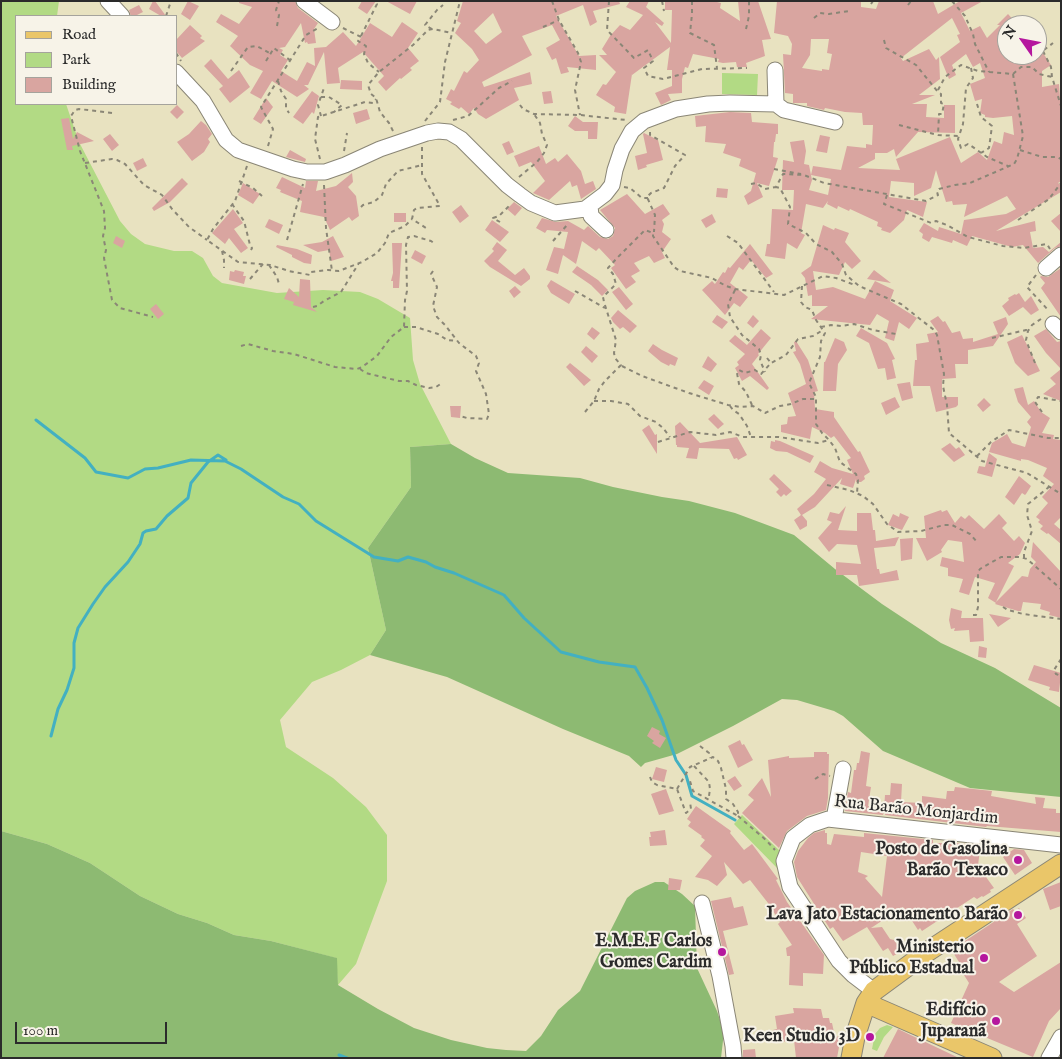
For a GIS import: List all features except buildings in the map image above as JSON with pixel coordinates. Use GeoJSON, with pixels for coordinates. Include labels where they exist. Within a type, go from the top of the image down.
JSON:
{"type":"FeatureCollection","features":[{"type":"Feature","properties":{"kind":"main road"},"geometry":{"type":"LineString","coordinates":[[851,1058],[854,1037],[868,992],[1061,864]]}},
{"type":"Feature","properties":{"kind":"main road"},"geometry":{"type":"LineString","coordinates":[[868,992],[992,1058]]}},
{"type":"Feature","properties":{"kind":"street"},"geometry":{"type":"LineString","coordinates":[[108,1],[121,15]]}},
{"type":"Feature","properties":{"kind":"street"},"geometry":{"type":"LineString","coordinates":[[304,1],[332,22]]}},
{"type":"Feature","properties":{"kind":"street"},"geometry":{"type":"LineString","coordinates":[[179,68],[203,100],[226,140],[238,150],[307,172],[323,169],[413,138],[438,131],[449,132],[461,139],[513,181],[531,203],[555,213],[585,209],[605,194],[612,185],[622,149],[632,131],[643,123],[676,109],[730,102],[776,104],[784,110],[835,122]]}},
{"type":"Feature","properties":{"kind":"street"},"geometry":{"type":"LineString","coordinates":[[774,70],[776,104]]}},
{"type":"Feature","properties":{"kind":"street"},"geometry":{"type":"LineString","coordinates":[[590,206],[591,216],[606,230]]}},
{"type":"Feature","properties":{"kind":"street"},"geometry":{"type":"LineString","coordinates":[[834,819],[843,769]]}},
{"type":"Feature","properties":{"kind":"street","name":"Rua Barão Monjardim"},"geometry":{"type":"LineString","coordinates":[[784,861],[793,838],[810,825],[828,819],[1061,846]]}},
{"type":"Feature","properties":{"kind":"street"},"geometry":{"type":"LineString","coordinates":[[784,861],[790,887],[839,961],[868,992]]}},
{"type":"Feature","properties":{"kind":"street"},"geometry":{"type":"LineString","coordinates":[[702,903],[722,986],[734,1058]]}},
{"type":"Feature","properties":{"kind":"street"},"geometry":{"type":"LineString","coordinates":[[1049,1058],[1061,1037]]}},
{"type":"Feature","properties":{"kind":"path"},"geometry":{"type":"LineString","coordinates":[[166,15],[171,1]]}},
{"type":"Feature","properties":{"kind":"path"},"geometry":{"type":"LineString","coordinates":[[277,26],[279,15],[276,10],[279,1]]}},
{"type":"Feature","properties":{"kind":"path"},"geometry":{"type":"LineString","coordinates":[[374,1],[377,4],[358,42],[366,46],[364,54],[368,62],[379,72]]}},
{"type":"Feature","properties":{"kind":"path"},"geometry":{"type":"LineString","coordinates":[[424,125],[440,102],[443,91],[445,62],[460,1]]}},
{"type":"Feature","properties":{"kind":"path"},"geometry":{"type":"LineString","coordinates":[[552,1],[559,20],[571,39],[581,62],[575,90],[580,115]]}},
{"type":"Feature","properties":{"kind":"path"},"geometry":{"type":"LineString","coordinates":[[609,1],[607,30],[634,58],[648,50],[653,61],[644,67],[643,70],[650,77],[663,79],[702,69],[747,68]]}},
{"type":"Feature","properties":{"kind":"path"},"geometry":{"type":"LineString","coordinates":[[662,1],[664,11]]}},
{"type":"Feature","properties":{"kind":"path"},"geometry":{"type":"LineString","coordinates":[[692,1],[690,33],[714,45],[717,68]]}},
{"type":"Feature","properties":{"kind":"path"},"geometry":{"type":"LineString","coordinates":[[746,29],[749,16],[749,1]]}},
{"type":"Feature","properties":{"kind":"path"},"geometry":{"type":"LineString","coordinates":[[908,5],[911,1]]}},
{"type":"Feature","properties":{"kind":"path"},"geometry":{"type":"LineString","coordinates":[[952,1],[965,16],[975,44],[989,72]]}},
{"type":"Feature","properties":{"kind":"path"},"geometry":{"type":"LineString","coordinates":[[443,5],[425,25],[433,29],[452,33]]}},
{"type":"Feature","properties":{"kind":"path"},"geometry":{"type":"LineString","coordinates":[[814,18],[820,13],[829,14],[849,11]]}},
{"type":"Feature","properties":{"kind":"path"},"geometry":{"type":"LineString","coordinates":[[543,27],[559,20]]}},
{"type":"Feature","properties":{"kind":"path"},"geometry":{"type":"LineString","coordinates":[[278,164],[276,155],[269,152],[268,142],[273,129],[262,107],[306,35],[316,30],[324,21],[332,22],[361,37]]}},
{"type":"Feature","properties":{"kind":"path"},"geometry":{"type":"LineString","coordinates":[[397,134],[392,130],[380,112],[376,98],[371,94],[368,85],[379,72],[413,45],[422,34],[433,29]]}},
{"type":"Feature","properties":{"kind":"path"},"geometry":{"type":"LineString","coordinates":[[884,40],[886,48],[916,65],[941,94],[941,103],[944,104],[942,114],[939,114],[938,134]]}},
{"type":"Feature","properties":{"kind":"path"},"geometry":{"type":"LineString","coordinates":[[1053,43],[1043,51],[1051,67],[1052,77],[1061,106]]}},
{"type":"Feature","properties":{"kind":"path"},"geometry":{"type":"LineString","coordinates":[[231,71],[248,47],[257,46],[271,54]]}},
{"type":"Feature","properties":{"kind":"path"},"geometry":{"type":"LineString","coordinates":[[266,61],[274,48],[291,61]]}},
{"type":"Feature","properties":{"kind":"path"},"geometry":{"type":"LineString","coordinates":[[938,90],[943,79],[961,65],[978,71],[1013,74],[1021,67],[1032,67],[1039,74],[1052,77]]}},
{"type":"Feature","properties":{"kind":"path"},"geometry":{"type":"LineString","coordinates":[[971,68],[973,78],[966,88],[963,124],[958,136],[962,148],[968,144],[981,153],[1008,166]]}},
{"type":"Feature","properties":{"kind":"path"},"geometry":{"type":"LineString","coordinates":[[774,169],[804,175],[824,183],[926,201],[938,195],[938,189],[970,183],[1014,164],[1023,136],[1013,74]]}},
{"type":"Feature","properties":{"kind":"path"},"geometry":{"type":"LineString","coordinates":[[278,80],[281,92],[286,98],[286,108],[289,113]]}},
{"type":"Feature","properties":{"kind":"path"},"geometry":{"type":"LineString","coordinates":[[449,132],[450,123],[453,120],[468,116],[505,84],[512,81]]}},
{"type":"Feature","properties":{"kind":"path"},"geometry":{"type":"LineString","coordinates":[[321,116],[318,104],[324,88]]}},
{"type":"Feature","properties":{"kind":"path"},"geometry":{"type":"LineString","coordinates":[[321,97],[329,97],[342,105],[332,113]]}},
{"type":"Feature","properties":{"kind":"path"},"geometry":{"type":"LineString","coordinates":[[332,271],[326,228],[323,169],[315,139],[317,118],[366,102],[373,104],[376,98]]}},
{"type":"Feature","properties":{"kind":"path"},"geometry":{"type":"LineString","coordinates":[[977,104],[982,117],[992,126],[989,148],[981,153]]}},
{"type":"Feature","properties":{"kind":"path"},"geometry":{"type":"LineString","coordinates":[[90,109],[91,105]]}},
{"type":"Feature","properties":{"kind":"path"},"geometry":{"type":"LineString","coordinates":[[520,105],[523,109],[534,114],[580,115],[643,123],[650,135],[685,155],[675,166],[664,188],[651,192],[648,198],[655,215],[653,236],[674,267],[680,271],[712,278],[735,289],[784,295],[823,276],[836,278],[859,286],[901,304],[934,330],[937,335],[944,374],[943,386],[947,405],[949,432],[982,461],[1027,473],[1061,494]]}},
{"type":"Feature","properties":{"kind":"path"},"geometry":{"type":"LineString","coordinates":[[112,113],[77,109],[73,111],[72,116],[79,148],[104,211],[105,228],[103,236],[106,250],[104,258],[112,300],[120,308],[152,317]]}},
{"type":"Feature","properties":{"kind":"path"},"geometry":{"type":"LineString","coordinates":[[500,222],[493,218],[499,216],[512,203],[502,193],[513,181],[537,162],[547,145],[543,139],[540,123],[534,114]]}},
{"type":"Feature","properties":{"kind":"path"},"geometry":{"type":"LineString","coordinates":[[899,125],[938,134],[958,136]]}},
{"type":"Feature","properties":{"kind":"path"},"geometry":{"type":"LineString","coordinates":[[85,163],[113,160],[125,164],[144,185],[162,195],[168,205],[189,226],[238,262],[269,265],[289,272],[310,275],[311,272],[346,270],[362,262],[379,251],[391,231],[405,226],[412,219],[415,208],[440,206],[422,174],[422,145],[414,145],[413,138]]}},
{"type":"Feature","properties":{"kind":"path"},"geometry":{"type":"LineString","coordinates":[[1020,150],[1061,159]]}},
{"type":"Feature","properties":{"kind":"path"},"geometry":{"type":"LineString","coordinates":[[208,240],[213,229],[236,201],[240,181],[252,155]]}},
{"type":"Feature","properties":{"kind":"path"},"geometry":{"type":"LineString","coordinates":[[361,207],[374,202],[382,195],[386,184],[398,170],[422,165]]}},
{"type":"Feature","properties":{"kind":"path"},"geometry":{"type":"LineString","coordinates":[[287,240],[307,172]]}},
{"type":"Feature","properties":{"kind":"path"},"geometry":{"type":"LineString","coordinates":[[776,187],[783,174],[804,175]]}},
{"type":"Feature","properties":{"kind":"path"},"geometry":{"type":"LineString","coordinates":[[240,181],[253,188],[262,196]]}},
{"type":"Feature","properties":{"kind":"path"},"geometry":{"type":"LineString","coordinates":[[751,184],[756,183],[765,189],[780,188],[790,207],[788,224],[806,233],[816,244],[832,252],[842,264],[846,275],[859,286]]}},
{"type":"Feature","properties":{"kind":"path"},"geometry":{"type":"LineString","coordinates":[[1018,220],[1050,199],[1061,183]]}},
{"type":"Feature","properties":{"kind":"path"},"geometry":{"type":"LineString","coordinates":[[612,185],[630,188],[642,198],[648,198]]}},
{"type":"Feature","properties":{"kind":"path"},"geometry":{"type":"LineString","coordinates":[[887,195],[884,204],[931,223],[936,221],[947,225],[968,237],[1003,246],[1024,248],[1047,244],[1054,261]]}},
{"type":"Feature","properties":{"kind":"path"},"geometry":{"type":"LineString","coordinates":[[232,204],[244,221],[251,250]]}},
{"type":"Feature","properties":{"kind":"path"},"geometry":{"type":"LineString","coordinates":[[412,219],[426,228]]}},
{"type":"Feature","properties":{"kind":"path"},"geometry":{"type":"LineString","coordinates":[[553,241],[570,222]]}},
{"type":"Feature","properties":{"kind":"path"},"geometry":{"type":"LineString","coordinates":[[653,233],[645,230],[608,268],[613,274],[616,284],[604,297],[605,308],[611,319],[616,340],[614,358],[621,365],[642,376],[730,406],[753,406]]}},
{"type":"Feature","properties":{"kind":"path"},"geometry":{"type":"LineString","coordinates":[[404,327],[407,291],[406,245],[408,237],[414,236],[435,244]]}},
{"type":"Feature","properties":{"kind":"path"},"geometry":{"type":"LineString","coordinates":[[726,236],[738,242],[774,293]]}},
{"type":"Feature","properties":{"kind":"path"},"geometry":{"type":"LineString","coordinates":[[222,249],[224,268]]}},
{"type":"Feature","properties":{"kind":"path"},"geometry":{"type":"LineString","coordinates":[[313,307],[342,292],[359,266],[359,262]]}},
{"type":"Feature","properties":{"kind":"path"},"geometry":{"type":"LineString","coordinates":[[250,279],[263,264]]}},
{"type":"Feature","properties":{"kind":"path"},"geometry":{"type":"LineString","coordinates":[[269,265],[279,284]]}},
{"type":"Feature","properties":{"kind":"path"},"geometry":{"type":"LineString","coordinates":[[433,271],[432,274],[436,287],[433,304],[437,317],[445,324],[457,341],[472,352],[478,360],[479,364],[476,371],[486,394],[489,417],[485,420],[460,416]]}},
{"type":"Feature","properties":{"kind":"path"},"geometry":{"type":"LineString","coordinates":[[802,286],[801,302],[812,310],[825,333],[821,341],[820,357],[809,383],[816,399],[816,424],[829,440],[840,462],[856,474],[858,480],[857,493]]}},
{"type":"Feature","properties":{"kind":"path"},"geometry":{"type":"LineString","coordinates":[[1027,287],[1050,313],[1057,328]]}},
{"type":"Feature","properties":{"kind":"path"},"geometry":{"type":"LineString","coordinates":[[735,289],[728,304],[730,317],[742,335],[759,349],[761,354],[760,360],[765,372]]}},
{"type":"Feature","properties":{"kind":"path"},"geometry":{"type":"LineString","coordinates":[[575,291],[605,308]]}},
{"type":"Feature","properties":{"kind":"path"},"geometry":{"type":"LineString","coordinates":[[1035,363],[1026,340],[1032,324],[1044,319],[1057,328]]}},
{"type":"Feature","properties":{"kind":"path"},"geometry":{"type":"LineString","coordinates":[[816,399],[803,399],[780,406],[768,413],[759,411],[753,406],[746,392],[739,384],[738,370],[745,373],[755,370],[761,374],[765,372],[771,363],[786,355],[798,339],[813,336],[830,325],[854,324],[896,334]]}},
{"type":"Feature","properties":{"kind":"path"},"geometry":{"type":"LineString","coordinates":[[241,346],[248,344],[273,351],[306,356],[336,367],[360,368],[377,356],[391,337],[404,327],[416,326],[438,334],[447,340],[457,341]]}},
{"type":"Feature","properties":{"kind":"path"},"geometry":{"type":"LineString","coordinates":[[992,338],[1028,331]]}},
{"type":"Feature","properties":{"kind":"path"},"geometry":{"type":"LineString","coordinates":[[767,358],[771,363]]}},
{"type":"Feature","properties":{"kind":"path"},"geometry":{"type":"LineString","coordinates":[[585,412],[605,382],[621,365]]}},
{"type":"Feature","properties":{"kind":"path"},"geometry":{"type":"LineString","coordinates":[[360,368],[362,371],[378,376],[408,381],[429,388],[436,387],[442,383]]}},
{"type":"Feature","properties":{"kind":"path"},"geometry":{"type":"LineString","coordinates":[[1042,412],[1035,402],[1038,397],[1061,401]]}},
{"type":"Feature","properties":{"kind":"path"},"geometry":{"type":"LineString","coordinates":[[594,401],[628,404],[640,416],[656,422],[670,437]]}},
{"type":"Feature","properties":{"kind":"path"},"geometry":{"type":"LineString","coordinates":[[730,406],[739,414],[747,426],[751,437]]}},
{"type":"Feature","properties":{"kind":"path"},"geometry":{"type":"LineString","coordinates":[[976,457],[991,442],[1009,430],[1048,438],[1061,438]]}},
{"type":"Feature","properties":{"kind":"path"},"geometry":{"type":"LineString","coordinates":[[658,442],[690,432],[716,435],[730,432],[743,438],[779,437],[818,443],[829,440]]}},
{"type":"Feature","properties":{"kind":"path"},"geometry":{"type":"LineString","coordinates":[[827,485],[863,496],[873,504],[887,524],[898,532],[921,531],[944,525],[952,525],[970,534],[978,543]]}},
{"type":"Feature","properties":{"kind":"path"},"geometry":{"type":"LineString","coordinates":[[1024,558],[1024,552],[1032,531],[1027,515],[1028,504],[1048,487]]}},
{"type":"Feature","properties":{"kind":"path"},"geometry":{"type":"LineString","coordinates":[[973,614],[976,615],[978,607],[977,581],[980,569],[1001,557],[1024,558],[1061,589]]}},
{"type":"Feature","properties":{"kind":"path"},"geometry":{"type":"LineString","coordinates":[[1003,607],[1023,614],[1061,619]]}},
{"type":"Feature","properties":{"kind":"path"},"geometry":{"type":"LineString","coordinates":[[1061,659],[1054,670],[1056,674],[1061,676]]}},
{"type":"Feature","properties":{"kind":"path"},"geometry":{"type":"LineString","coordinates":[[700,746],[709,752],[710,758]]}},
{"type":"Feature","properties":{"kind":"path"},"geometry":{"type":"LineString","coordinates":[[690,802],[691,809],[686,813],[677,789],[690,767],[713,757],[718,761],[726,789],[726,799],[733,804],[738,812],[738,816]]}},
{"type":"Feature","properties":{"kind":"path"},"geometry":{"type":"LineString","coordinates":[[694,765],[709,782],[710,789],[708,796],[705,798]]}},
{"type":"Feature","properties":{"kind":"path"},"geometry":{"type":"LineString","coordinates":[[650,778],[652,782],[658,785],[677,789]]}},
{"type":"Feature","properties":{"kind":"path"},"geometry":{"type":"LineString","coordinates":[[690,781],[692,792],[738,816],[766,840],[784,861]]}},
{"type":"Feature","properties":{"kind":"green space"},"geometry":{"type":"Polygon","coordinates":[[[1,1],[59,1],[57,15],[15,15],[15,105],[66,105],[79,142],[120,221],[131,234],[145,244],[174,251],[192,251],[203,258],[213,276],[222,283],[277,293],[323,290],[360,292],[378,299],[410,318],[413,360],[420,384],[451,444],[410,447],[411,487],[368,548],[386,630],[370,655],[312,682],[280,720],[286,747],[333,778],[366,807],[387,835],[387,881],[356,964],[338,985],[336,958],[271,941],[234,935],[207,923],[178,914],[140,896],[90,863],[47,844],[1,831],[1,1]]]}},
{"type":"Feature","properties":{"kind":"green space"},"geometry":{"type":"Polygon","coordinates":[[[722,73],[758,74],[757,95],[722,94],[722,73]]]}},
{"type":"Feature","properties":{"kind":"green space"},"geometry":{"type":"Polygon","coordinates":[[[451,444],[475,458],[508,473],[580,478],[613,487],[689,501],[735,513],[794,535],[882,604],[941,643],[995,668],[1061,708],[1061,797],[970,788],[883,751],[843,716],[834,711],[797,700],[782,699],[677,754],[645,763],[641,767],[629,756],[563,729],[447,677],[370,655],[386,630],[368,548],[411,487],[410,447],[451,444]]]}},
{"type":"Feature","properties":{"kind":"green space"},"geometry":{"type":"Polygon","coordinates":[[[742,815],[781,852],[778,869],[734,824],[742,815]]]}},
{"type":"Feature","properties":{"kind":"green space"},"geometry":{"type":"Polygon","coordinates":[[[1,831],[47,844],[90,863],[140,896],[178,914],[207,923],[234,935],[271,941],[337,958],[338,985],[378,1009],[414,1028],[451,1040],[506,1050],[526,1051],[541,1036],[558,1010],[580,991],[627,898],[635,891],[655,882],[664,882],[682,894],[695,906],[697,968],[717,1011],[724,1032],[721,1058],[1,1058],[1,831]]]}},
{"type":"Feature","properties":{"kind":"green space"},"geometry":{"type":"Polygon","coordinates":[[[887,1025],[893,1027],[884,1037],[877,1051],[872,1049],[875,1034],[880,1028],[887,1025]]]}},
{"type":"Feature","properties":{"kind":"waterway"},"geometry":{"type":"LineString","coordinates":[[36,420],[85,458],[96,472],[128,478],[145,469],[158,468],[191,460],[225,461],[241,469],[283,497],[299,504],[316,521],[374,557],[398,561],[408,557],[426,562],[504,595],[524,618],[561,652],[599,662],[635,667],[662,720],[676,760],[686,775],[692,796],[735,820]]}},
{"type":"Feature","properties":{"kind":"waterway"},"geometry":{"type":"LineString","coordinates":[[51,736],[58,709],[74,668],[74,643],[78,628],[93,604],[105,587],[128,562],[140,544],[143,533],[156,529],[167,516],[188,498],[191,483],[208,462],[218,455],[226,460]]}},
{"type":"Feature","properties":{"kind":"waterway"},"geometry":{"type":"LineString","coordinates":[[339,1055],[347,1058]]}},
{"type":"Feature","properties":{"kind":"place","name":"Posto de Gasolina Barão Texaco"},"geometry":{"type":"Point","coordinates":[1018,860]}},
{"type":"Feature","properties":{"kind":"place","name":"Lava Jato Estacionamento Barão"},"geometry":{"type":"Point","coordinates":[1018,915]}},
{"type":"Feature","properties":{"kind":"place","name":"E.M.E.F Carlos Gomes Cardim"},"geometry":{"type":"Point","coordinates":[722,952]}},
{"type":"Feature","properties":{"kind":"place","name":"Ministerio Público Estadual"},"geometry":{"type":"Point","coordinates":[984,958]}},
{"type":"Feature","properties":{"kind":"place","name":"Edifício Juparanã"},"geometry":{"type":"Point","coordinates":[996,1021]}},
{"type":"Feature","properties":{"kind":"place","name":"Keen Studio 3D"},"geometry":{"type":"Point","coordinates":[870,1037]}}]}
